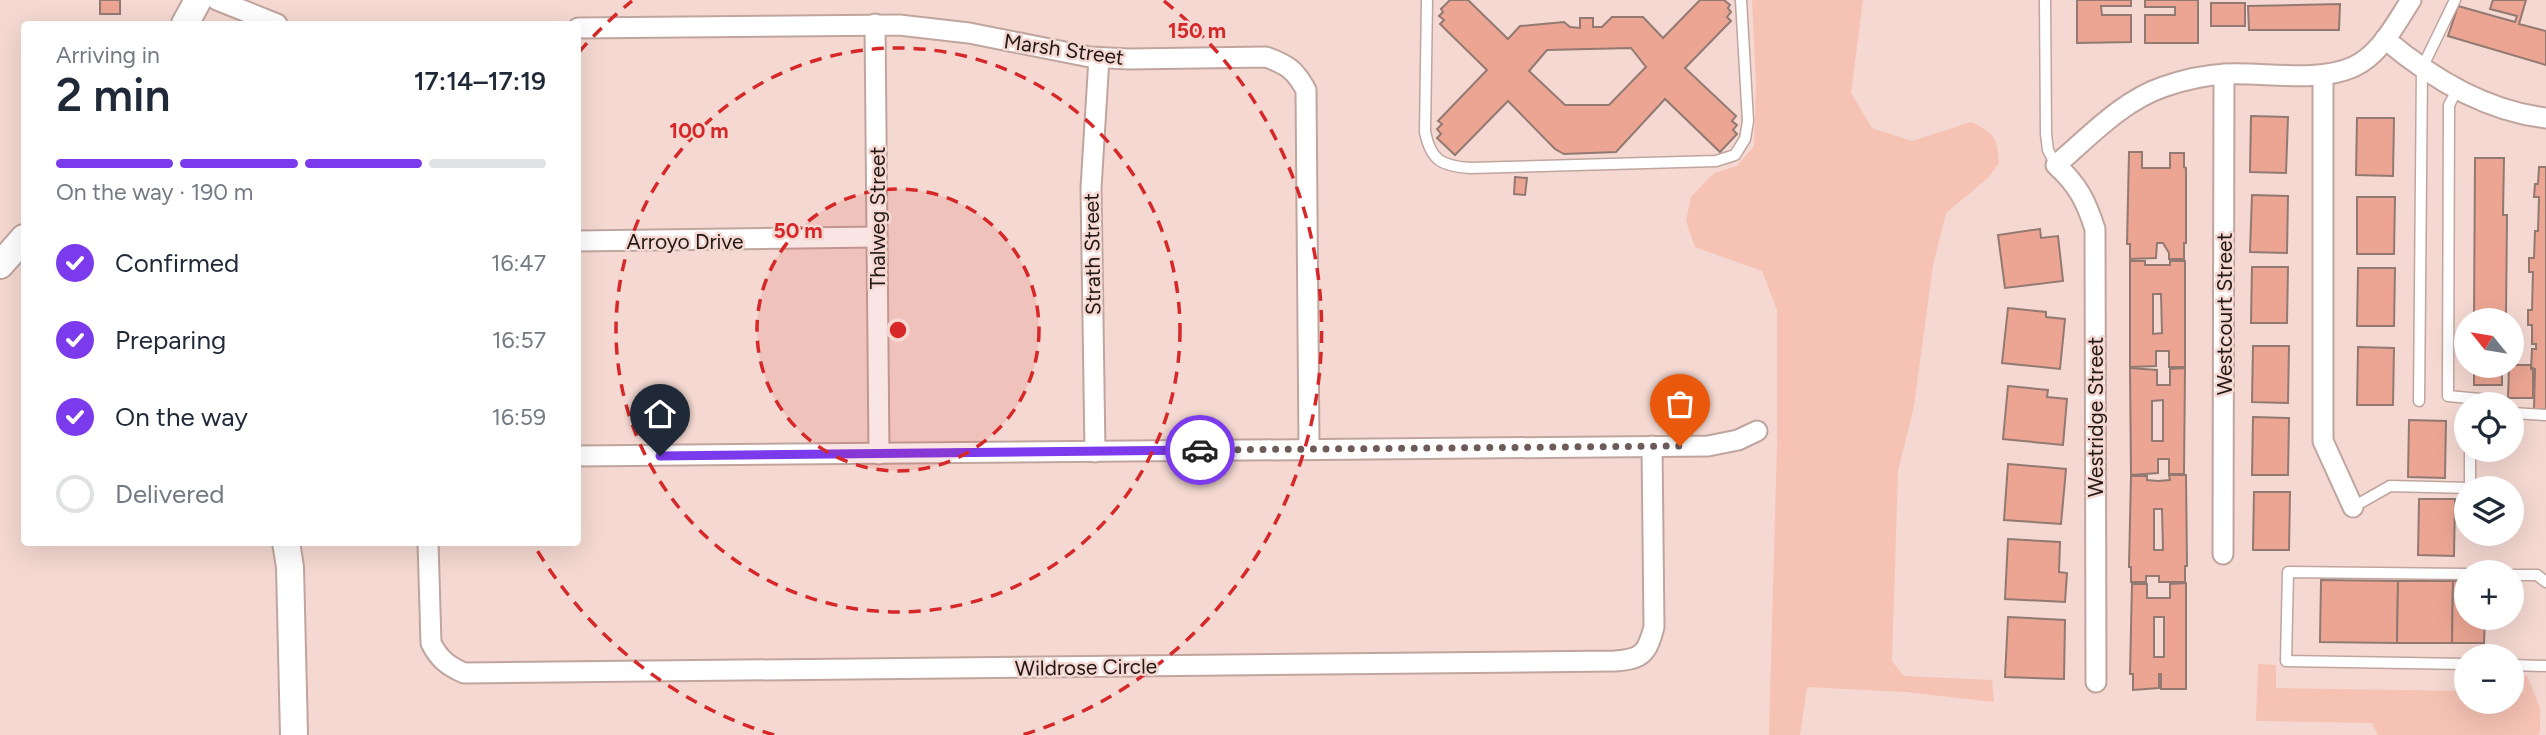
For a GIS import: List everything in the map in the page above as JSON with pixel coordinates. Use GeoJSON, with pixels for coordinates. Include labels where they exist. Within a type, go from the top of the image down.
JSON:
{"type":"FeatureCollection","features":[{"type":"Feature","properties":{"kind":"street"},"geometry":{"type":"LineString","coordinates":[[187,21],[198,0]]}},
{"type":"Feature","properties":{"kind":"street"},"geometry":{"type":"LineString","coordinates":[[217,0],[270,21]]}},
{"type":"Feature","properties":{"kind":"street"},"geometry":{"type":"LineString","coordinates":[[2056,165],[2128,105],[2161,87],[2224,74],[2323,75],[2352,68],[2365,60],[2385,39],[2412,0]]}},
{"type":"Feature","properties":{"kind":"street","name":"Marsh Street"},"geometry":{"type":"LineString","coordinates":[[581,27],[875,24],[926,26],[1099,58],[1266,57],[1283,63],[1297,74],[1306,90],[1308,449]]}},
{"type":"Feature","properties":{"kind":"street","name":"Thalweg Street"},"geometry":{"type":"LineString","coordinates":[[875,24],[879,454]]}},
{"type":"Feature","properties":{"kind":"street"},"geometry":{"type":"LineString","coordinates":[[2385,39],[2422,68],[2457,90],[2498,106],[2546,118]]}},
{"type":"Feature","properties":{"kind":"street","name":"Strath Street"},"geometry":{"type":"LineString","coordinates":[[1095,452],[1091,188],[1099,58]]}},
{"type":"Feature","properties":{"kind":"street","name":"Westcourt Street"},"geometry":{"type":"LineString","coordinates":[[2224,74],[2224,554]]}},
{"type":"Feature","properties":{"kind":"street"},"geometry":{"type":"LineString","coordinates":[[2323,75],[2323,441],[2353,507]]}},
{"type":"Feature","properties":{"kind":"street","name":"Westridge Street"},"geometry":{"type":"LineString","coordinates":[[2056,165],[2070,178],[2085,200],[2095,229],[2096,682]]}},
{"type":"Feature","properties":{"kind":"street","name":"Arroyo Drive"},"geometry":{"type":"LineString","coordinates":[[581,242],[877,237]]}},
{"type":"Feature","properties":{"kind":"street"},"geometry":{"type":"LineString","coordinates":[[0,265],[21,241]]}},
{"type":"Feature","properties":{"kind":"street"},"geometry":{"type":"LineString","coordinates":[[581,456],[1708,446],[1738,440],[1757,431]]}},
{"type":"Feature","properties":{"kind":"street","name":"Wildrose Circle"},"geometry":{"type":"LineString","coordinates":[[428,546],[431,643],[443,661],[464,673],[1615,661],[1634,659],[1648,648],[1654,627],[1652,446]]}},
{"type":"Feature","properties":{"kind":"street"},"geometry":{"type":"LineString","coordinates":[[287,546],[290,568],[295,735]]}},
{"type":"Feature","properties":{"kind":"lane"},"geometry":{"type":"LineString","coordinates":[[1427,0],[1425,132],[1428,147],[1437,159],[1451,166],[1470,168],[1716,162],[1735,155],[1745,139],[1748,121],[1741,0]]}},
{"type":"Feature","properties":{"kind":"lane"},"geometry":{"type":"LineString","coordinates":[[2045,0],[2045,109],[2048,150],[2056,165]]}},
{"type":"Feature","properties":{"kind":"lane"},"geometry":{"type":"LineString","coordinates":[[2419,401],[2422,68],[2455,0]]}},
{"type":"Feature","properties":{"kind":"lane"},"geometry":{"type":"LineString","coordinates":[[2454,397],[2448,396],[2449,106],[2457,90]]}},
{"type":"Feature","properties":{"kind":"lane"},"geometry":{"type":"LineString","coordinates":[[2524,414],[2546,415]]}},
{"type":"Feature","properties":{"kind":"lane"},"geometry":{"type":"LineString","coordinates":[[2353,507],[2390,486],[2470,488],[2470,462]]}},
{"type":"Feature","properties":{"kind":"lane"},"geometry":{"type":"LineString","coordinates":[[2454,574],[2288,572],[2286,662],[2454,664]]}},
{"type":"Feature","properties":{"kind":"lane"},"geometry":{"type":"LineString","coordinates":[[2524,575],[2537,575],[2546,582]]}},
{"type":"Feature","properties":{"kind":"lane"},"geometry":{"type":"LineString","coordinates":[[2524,665],[2546,666]]}},
{"type":"Feature","properties":{"kind":"shaded area"},"geometry":{"type":"Polygon","coordinates":[[[1752,0],[1863,0],[1851,93],[1872,128],[1912,141],[1971,122],[1990,133],[1996,142],[1999,163],[1988,178],[1946,213],[1933,265],[1914,406],[1898,471],[1892,661],[1904,676],[1992,680],[1994,702],[1906,692],[1807,687],[1800,735],[1769,735],[1777,444],[1777,310],[1762,271],[1695,247],[1686,221],[1691,197],[1714,173],[1737,166],[1754,146],[1756,84],[1752,0]]]}},
{"type":"Feature","properties":{"kind":"shaded area"},"geometry":{"type":"Polygon","coordinates":[[[2258,664],[2276,665],[2276,688],[2454,691],[2454,714],[2524,714],[2524,676],[2527,675],[2540,708],[2538,735],[2378,735],[2372,723],[2256,721],[2258,664]]]}},
{"type":"Feature","properties":{"kind":"building"},"geometry":{"type":"Polygon","coordinates":[[[100,0],[120,0],[120,14],[100,14],[100,0]]]}},
{"type":"Feature","properties":{"kind":"building"},"geometry":{"type":"Polygon","coordinates":[[[1450,0],[1468,0],[1508,39],[1520,26],[1564,22],[1570,27],[1580,28],[1580,18],[1593,18],[1593,27],[1602,27],[1612,17],[1643,17],[1663,38],[1700,0],[1724,0],[1730,5],[1728,8],[1731,12],[1727,17],[1731,21],[1685,68],[1736,116],[1732,121],[1737,125],[1733,130],[1737,134],[1720,152],[1665,99],[1616,152],[1564,154],[1555,149],[1508,101],[1455,155],[1437,138],[1441,134],[1437,129],[1442,124],[1438,121],[1487,70],[1440,24],[1444,20],[1439,16],[1443,12],[1441,9],[1450,0]],[[1631,48],[1547,50],[1529,71],[1565,105],[1609,105],[1646,67],[1631,48]]]}},
{"type":"Feature","properties":{"kind":"building"},"geometry":{"type":"Polygon","coordinates":[[[2077,0],[2131,0],[2131,6],[2101,6],[2102,15],[2131,15],[2131,42],[2077,43],[2077,0]]]}},
{"type":"Feature","properties":{"kind":"building"},"geometry":{"type":"Polygon","coordinates":[[[2145,0],[2198,0],[2198,43],[2145,43],[2145,15],[2175,15],[2175,7],[2145,7],[2145,0]]]}},
{"type":"Feature","properties":{"kind":"building"},"geometry":{"type":"Polygon","coordinates":[[[2493,0],[2526,0],[2519,24],[2546,31],[2546,65],[2448,36],[2458,6],[2515,22],[2517,16],[2490,9],[2493,0]]]}},
{"type":"Feature","properties":{"kind":"building"},"geometry":{"type":"Polygon","coordinates":[[[2211,3],[2245,3],[2245,26],[2211,26],[2211,3]]]}},
{"type":"Feature","properties":{"kind":"building"},"geometry":{"type":"Polygon","coordinates":[[[2340,4],[2339,30],[2249,30],[2248,6],[2340,4]]]}},
{"type":"Feature","properties":{"kind":"building"},"geometry":{"type":"Polygon","coordinates":[[[2251,116],[2288,117],[2286,173],[2250,172],[2251,116]]]}},
{"type":"Feature","properties":{"kind":"building"},"geometry":{"type":"Polygon","coordinates":[[[2357,118],[2394,118],[2393,176],[2356,175],[2357,118]]]}},
{"type":"Feature","properties":{"kind":"building"},"geometry":{"type":"Polygon","coordinates":[[[2129,152],[2142,152],[2142,168],[2170,168],[2170,153],[2184,153],[2184,259],[2169,259],[2169,253],[2163,243],[2157,243],[2156,258],[2130,259],[2130,244],[2127,244],[2129,152]]]}},
{"type":"Feature","properties":{"kind":"building"},"geometry":{"type":"Polygon","coordinates":[[[2475,158],[2504,158],[2503,215],[2507,215],[2506,308],[2474,308],[2475,158]]]}},
{"type":"Feature","properties":{"kind":"building"},"geometry":{"type":"Polygon","coordinates":[[[2539,167],[2546,167],[2546,410],[2534,409],[2535,369],[2531,369],[2532,349],[2536,349],[2536,344],[2532,344],[2532,325],[2528,325],[2528,310],[2532,310],[2533,272],[2529,272],[2529,258],[2534,258],[2535,231],[2538,231],[2539,197],[2534,197],[2539,167]]]}},
{"type":"Feature","properties":{"kind":"building"},"geometry":{"type":"Polygon","coordinates":[[[1515,177],[1527,178],[1525,195],[1514,194],[1515,177]]]}},
{"type":"Feature","properties":{"kind":"building"},"geometry":{"type":"Polygon","coordinates":[[[2252,195],[2288,196],[2287,253],[2250,252],[2252,195]]]}},
{"type":"Feature","properties":{"kind":"building"},"geometry":{"type":"Polygon","coordinates":[[[2357,197],[2395,197],[2394,254],[2357,254],[2357,197]]]}},
{"type":"Feature","properties":{"kind":"building"},"geometry":{"type":"Polygon","coordinates":[[[2040,229],[2041,238],[2058,236],[2063,281],[2005,288],[1998,235],[2040,229]]]}},
{"type":"Feature","properties":{"kind":"building"},"geometry":{"type":"Polygon","coordinates":[[[2130,261],[2145,261],[2145,265],[2170,265],[2170,261],[2185,261],[2185,367],[2169,367],[2169,351],[2156,351],[2156,366],[2130,367],[2130,261]],[[2153,294],[2153,334],[2162,333],[2161,294],[2153,294]]]}},
{"type":"Feature","properties":{"kind":"building"},"geometry":{"type":"Polygon","coordinates":[[[2252,267],[2288,267],[2287,323],[2251,323],[2252,267]]]}},
{"type":"Feature","properties":{"kind":"building"},"geometry":{"type":"Polygon","coordinates":[[[2358,268],[2395,268],[2394,326],[2357,326],[2358,268]]]}},
{"type":"Feature","properties":{"kind":"building"},"geometry":{"type":"Polygon","coordinates":[[[2008,308],[2046,312],[2046,317],[2065,319],[2060,369],[2002,363],[2008,308]]]}},
{"type":"Feature","properties":{"kind":"building"},"geometry":{"type":"Polygon","coordinates":[[[2253,346],[2289,346],[2288,403],[2252,402],[2253,346]]]}},
{"type":"Feature","properties":{"kind":"building"},"geometry":{"type":"Polygon","coordinates":[[[2358,347],[2394,348],[2393,405],[2357,405],[2358,347]]]}},
{"type":"Feature","properties":{"kind":"building"},"geometry":{"type":"Polygon","coordinates":[[[2524,365],[2531,365],[2533,398],[2524,398],[2524,392],[2508,392],[2509,378],[2524,378],[2524,365]]]}},
{"type":"Feature","properties":{"kind":"building"},"geometry":{"type":"Polygon","coordinates":[[[2130,368],[2157,370],[2157,385],[2170,385],[2170,369],[2185,368],[2184,474],[2169,474],[2169,459],[2158,459],[2158,473],[2131,475],[2130,368]],[[2163,400],[2152,401],[2152,441],[2163,441],[2163,400]]]}},
{"type":"Feature","properties":{"kind":"building"},"geometry":{"type":"Polygon","coordinates":[[[2474,378],[2502,378],[2502,385],[2474,385],[2474,378]]]}},
{"type":"Feature","properties":{"kind":"building"},"geometry":{"type":"Polygon","coordinates":[[[2008,386],[2048,390],[2047,397],[2067,399],[2063,445],[2003,439],[2008,386]]]}},
{"type":"Feature","properties":{"kind":"building"},"geometry":{"type":"Polygon","coordinates":[[[2253,417],[2289,418],[2288,475],[2252,475],[2253,417]]]}},
{"type":"Feature","properties":{"kind":"building"},"geometry":{"type":"Polygon","coordinates":[[[2409,420],[2446,421],[2445,478],[2408,477],[2409,420]]]}},
{"type":"Feature","properties":{"kind":"building"},"geometry":{"type":"Polygon","coordinates":[[[2008,464],[2066,469],[2061,524],[2004,520],[2008,464]]]}},
{"type":"Feature","properties":{"kind":"building"},"geometry":{"type":"Polygon","coordinates":[[[2169,475],[2186,475],[2185,582],[2159,582],[2159,576],[2146,576],[2146,582],[2131,582],[2131,476],[2147,476],[2147,480],[2170,480],[2169,475]],[[2154,509],[2154,550],[2163,550],[2162,509],[2154,509]]]}},
{"type":"Feature","properties":{"kind":"building"},"geometry":{"type":"Polygon","coordinates":[[[2254,492],[2290,492],[2289,550],[2253,550],[2254,492]]]}},
{"type":"Feature","properties":{"kind":"building"},"geometry":{"type":"Polygon","coordinates":[[[2419,499],[2454,499],[2454,556],[2418,555],[2419,499]]]}},
{"type":"Feature","properties":{"kind":"building"},"geometry":{"type":"Polygon","coordinates":[[[2008,539],[2060,542],[2059,572],[2067,573],[2065,602],[2005,599],[2008,539]]]}},
{"type":"Feature","properties":{"kind":"building"},"geometry":{"type":"Polygon","coordinates":[[[2321,580],[2398,581],[2397,643],[2320,642],[2321,580]]]}},
{"type":"Feature","properties":{"kind":"building"},"geometry":{"type":"Polygon","coordinates":[[[2398,581],[2453,581],[2452,643],[2397,643],[2398,581]]]}},
{"type":"Feature","properties":{"kind":"building"},"geometry":{"type":"Polygon","coordinates":[[[2454,581],[2454,630],[2485,630],[2484,643],[2452,643],[2454,581]]]}},
{"type":"Feature","properties":{"kind":"building"},"geometry":{"type":"Polygon","coordinates":[[[2186,583],[2186,689],[2161,689],[2159,674],[2159,688],[2133,690],[2133,674],[2130,674],[2132,584],[2147,584],[2147,598],[2170,598],[2170,584],[2186,583]],[[2154,617],[2154,657],[2164,657],[2164,617],[2154,617]]]}},
{"type":"Feature","properties":{"kind":"building"},"geometry":{"type":"Polygon","coordinates":[[[2008,617],[2065,620],[2064,679],[2005,677],[2008,617]]]}},
{"type":"Feature","properties":{"kind":"way so far"},"geometry":{"type":"LineString","coordinates":[[1200,450],[1680,446]]}},
{"type":"Feature","properties":{"kind":"route"},"geometry":{"type":"LineString","coordinates":[[660,456],[1200,450]]}}]}
